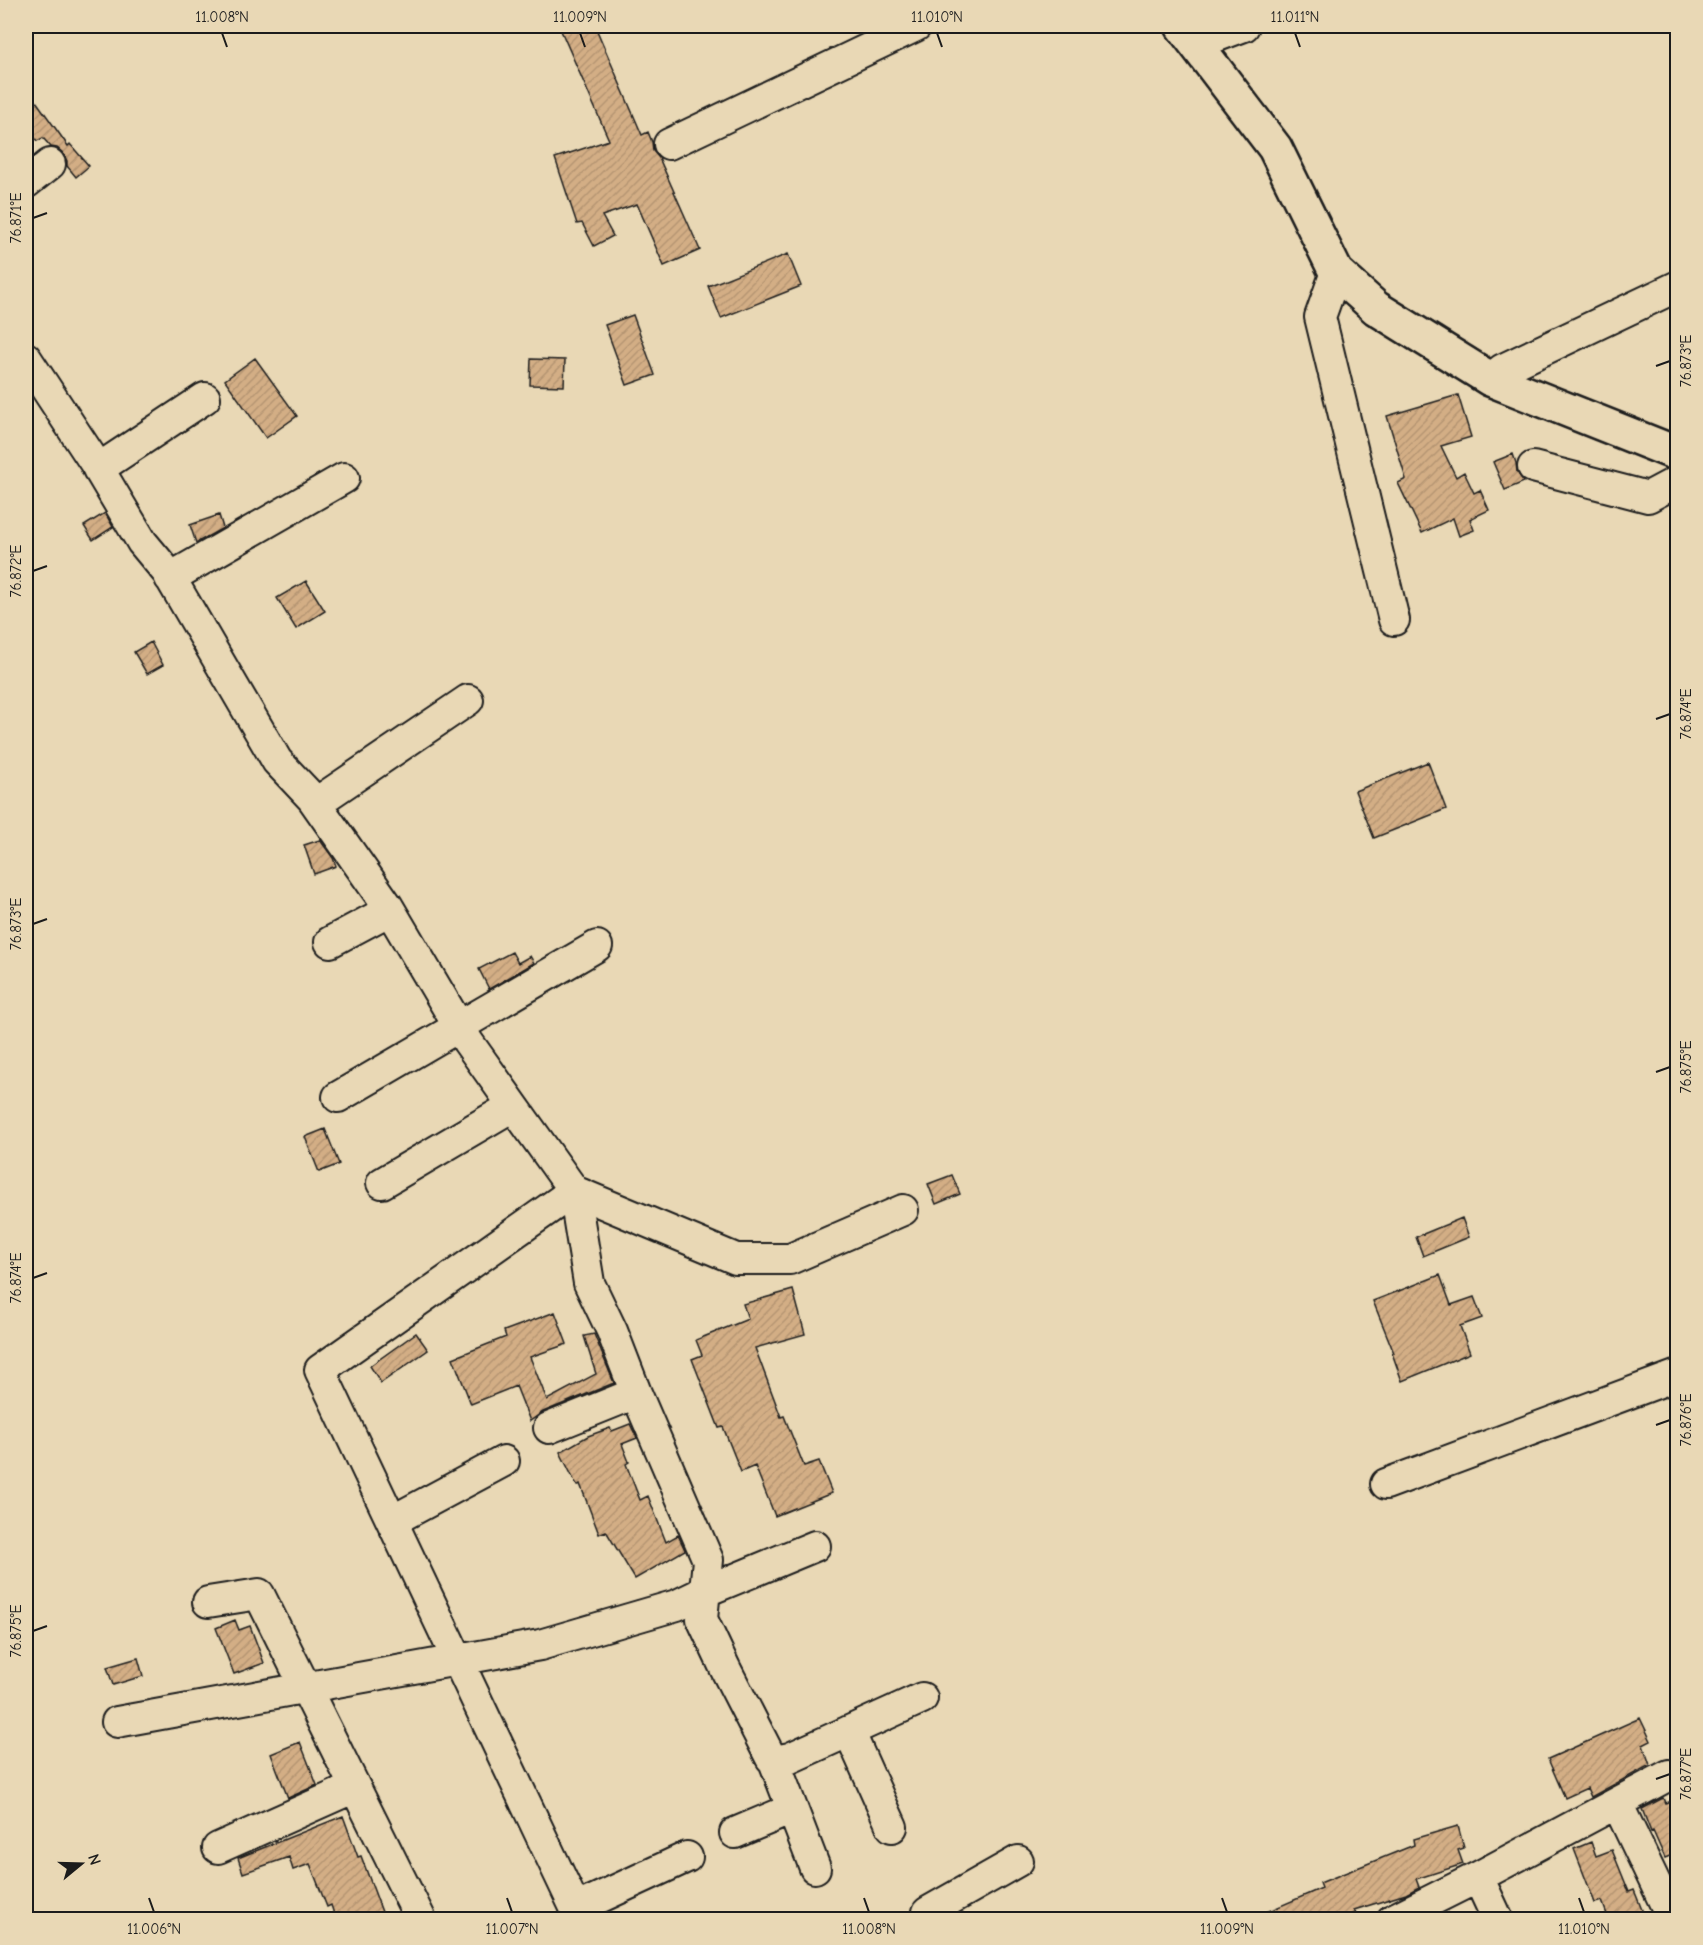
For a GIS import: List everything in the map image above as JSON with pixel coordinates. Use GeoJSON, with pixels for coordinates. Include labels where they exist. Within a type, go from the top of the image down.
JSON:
{"type":"FeatureCollection","features":[{"type":"Feature","properties":{"kind":"main road"},"geometry":{"type":"LineString","coordinates":[[1189,35],[1275,148],[1336,272],[1376,308],[1490,379],[1677,454]]}},
{"type":"Feature","properties":{"kind":"street"},"geometry":{"type":"LineString","coordinates":[[669,144],[916,26]]}},
{"type":"Feature","properties":{"kind":"street"},"geometry":{"type":"LineString","coordinates":[[1189,35],[1244,26]]}},
{"type":"Feature","properties":{"kind":"street"},"geometry":{"type":"LineString","coordinates":[[26,183],[50,164]]}},
{"type":"Feature","properties":{"kind":"street"},"geometry":{"type":"LineString","coordinates":[[1336,272],[1320,317],[1394,620]]}},
{"type":"Feature","properties":{"kind":"street"},"geometry":{"type":"LineString","coordinates":[[1490,379],[1503,369],[1677,286]]}},
{"type":"Feature","properties":{"kind":"street"},"geometry":{"type":"LineString","coordinates":[[26,358],[142,542],[170,578],[277,761],[316,803],[390,910],[468,1042],[574,1191],[589,1283],[612,1331],[636,1393],[708,1560],[702,1619],[745,1708],[774,1761],[815,1868]]}},
{"type":"Feature","properties":{"kind":"street"},"geometry":{"type":"LineString","coordinates":[[98,469],[206,398]]}},
{"type":"Feature","properties":{"kind":"street"},"geometry":{"type":"LineString","coordinates":[[1533,467],[1648,497],[1677,482]]}},
{"type":"Feature","properties":{"kind":"street"},"geometry":{"type":"LineString","coordinates":[[170,578],[344,478]]}},
{"type":"Feature","properties":{"kind":"street"},"geometry":{"type":"LineString","coordinates":[[316,803],[468,700]]}},
{"type":"Feature","properties":{"kind":"street"},"geometry":{"type":"LineString","coordinates":[[330,942],[390,910]]}},
{"type":"Feature","properties":{"kind":"street"},"geometry":{"type":"LineString","coordinates":[[338,1097],[597,946]]}},
{"type":"Feature","properties":{"kind":"street"},"geometry":{"type":"LineString","coordinates":[[382,1183],[513,1106]]}},
{"type":"Feature","properties":{"kind":"street"},"geometry":{"type":"LineString","coordinates":[[574,1191],[736,1259],[790,1259],[903,1210]]}},
{"type":"Feature","properties":{"kind":"street"},"geometry":{"type":"LineString","coordinates":[[574,1191],[320,1370],[578,1914],[687,1857]]}},
{"type":"Feature","properties":{"kind":"street"},"geometry":{"type":"LineString","coordinates":[[1386,1484],[1677,1375]]}},
{"type":"Feature","properties":{"kind":"street"},"geometry":{"type":"LineString","coordinates":[[549,1428],[636,1393]]}},
{"type":"Feature","properties":{"kind":"street"},"geometry":{"type":"LineString","coordinates":[[392,1521],[504,1461]]}},
{"type":"Feature","properties":{"kind":"street"},"geometry":{"type":"LineString","coordinates":[[117,1722],[540,1645],[677,1605],[815,1546]]}},
{"type":"Feature","properties":{"kind":"street"},"geometry":{"type":"LineString","coordinates":[[208,1602],[259,1594],[421,1920]]}},
{"type":"Feature","properties":{"kind":"street"},"geometry":{"type":"LineString","coordinates":[[774,1761],[790,1758],[922,1698]]}},
{"type":"Feature","properties":{"kind":"street"},"geometry":{"type":"LineString","coordinates":[[849,1731],[892,1827]]}},
{"type":"Feature","properties":{"kind":"street"},"geometry":{"type":"LineString","coordinates":[[1392,1920],[1669,1775]]}},
{"type":"Feature","properties":{"kind":"street"},"geometry":{"type":"LineString","coordinates":[[218,1848],[355,1787]]}},
{"type":"Feature","properties":{"kind":"street"},"geometry":{"type":"LineString","coordinates":[[1617,1803],[1673,1920]]}},
{"type":"Feature","properties":{"kind":"street"},"geometry":{"type":"LineString","coordinates":[[735,1833],[792,1809]]}},
{"type":"Feature","properties":{"kind":"street"},"geometry":{"type":"LineString","coordinates":[[926,1917],[1018,1861]]}},
{"type":"Feature","properties":{"kind":"street"},"geometry":{"type":"LineString","coordinates":[[1478,1877],[1498,1920]]}},
{"type":"Feature","properties":{"kind":"building"},"geometry":{"type":"Polygon","coordinates":[[[559,26],[595,26],[642,135],[648,132],[653,151],[659,158],[700,250],[664,266],[637,204],[602,216],[613,236],[594,246],[582,223],[577,224],[555,158],[609,140],[559,26]]]}},
{"type":"Feature","properties":{"kind":"building"},"geometry":{"type":"Polygon","coordinates":[[[36,101],[68,146],[70,144],[89,166],[76,177],[67,166],[63,153],[51,147],[43,138],[37,141],[26,125],[26,109],[36,101]]]}},
{"type":"Feature","properties":{"kind":"building"},"geometry":{"type":"Polygon","coordinates":[[[788,254],[801,286],[721,318],[708,286],[788,254]]]}},
{"type":"Feature","properties":{"kind":"building"},"geometry":{"type":"Polygon","coordinates":[[[633,315],[655,375],[627,385],[605,325],[633,315]]]}},
{"type":"Feature","properties":{"kind":"building"},"geometry":{"type":"Polygon","coordinates":[[[255,358],[297,416],[266,438],[225,380],[255,358]]]}},
{"type":"Feature","properties":{"kind":"building"},"geometry":{"type":"Polygon","coordinates":[[[531,359],[565,360],[564,386],[530,385],[531,359]]]}},
{"type":"Feature","properties":{"kind":"building"},"geometry":{"type":"Polygon","coordinates":[[[1458,395],[1471,437],[1441,446],[1456,477],[1464,472],[1474,493],[1480,490],[1489,510],[1470,519],[1474,530],[1459,536],[1453,518],[1422,533],[1398,483],[1406,479],[1387,416],[1458,395]]]}},
{"type":"Feature","properties":{"kind":"building"},"geometry":{"type":"Polygon","coordinates":[[[1513,454],[1517,472],[1524,482],[1505,490],[1493,462],[1513,454]]]}},
{"type":"Feature","properties":{"kind":"building"},"geometry":{"type":"Polygon","coordinates":[[[105,513],[113,527],[93,540],[84,526],[105,513]]]}},
{"type":"Feature","properties":{"kind":"building"},"geometry":{"type":"Polygon","coordinates":[[[219,515],[223,528],[196,543],[190,525],[219,515]]]}},
{"type":"Feature","properties":{"kind":"building"},"geometry":{"type":"Polygon","coordinates":[[[306,581],[325,611],[296,629],[277,598],[306,581]]]}},
{"type":"Feature","properties":{"kind":"building"},"geometry":{"type":"Polygon","coordinates":[[[151,642],[163,665],[147,674],[134,652],[151,642]]]}},
{"type":"Feature","properties":{"kind":"building"},"geometry":{"type":"Polygon","coordinates":[[[1428,762],[1446,809],[1374,838],[1355,791],[1428,762]]]}},
{"type":"Feature","properties":{"kind":"building"},"geometry":{"type":"Polygon","coordinates":[[[320,840],[336,866],[314,874],[304,845],[320,840]]]}},
{"type":"Feature","properties":{"kind":"building"},"geometry":{"type":"Polygon","coordinates":[[[512,952],[518,963],[530,956],[534,963],[489,989],[479,969],[512,952]]]}},
{"type":"Feature","properties":{"kind":"building"},"geometry":{"type":"Polygon","coordinates":[[[325,1129],[339,1164],[319,1172],[305,1137],[325,1129]]]}},
{"type":"Feature","properties":{"kind":"building"},"geometry":{"type":"Polygon","coordinates":[[[952,1175],[960,1194],[936,1204],[928,1184],[952,1175]]]}},
{"type":"Feature","properties":{"kind":"building"},"geometry":{"type":"Polygon","coordinates":[[[1462,1218],[1469,1237],[1423,1256],[1416,1237],[1462,1218]]]}},
{"type":"Feature","properties":{"kind":"building"},"geometry":{"type":"Polygon","coordinates":[[[1440,1275],[1451,1305],[1474,1297],[1482,1318],[1460,1326],[1470,1353],[1402,1381],[1392,1353],[1394,1353],[1373,1301],[1440,1275]]]}},
{"type":"Feature","properties":{"kind":"building"},"geometry":{"type":"Polygon","coordinates":[[[793,1290],[805,1334],[755,1348],[781,1417],[784,1416],[804,1466],[819,1461],[832,1493],[775,1516],[755,1466],[741,1472],[723,1427],[719,1428],[692,1359],[702,1355],[696,1340],[748,1319],[743,1304],[793,1290]]]}},
{"type":"Feature","properties":{"kind":"building"},"geometry":{"type":"Polygon","coordinates":[[[555,1312],[567,1344],[530,1357],[547,1400],[596,1374],[584,1336],[594,1334],[614,1383],[543,1412],[530,1421],[516,1386],[471,1404],[453,1358],[506,1337],[504,1331],[555,1312]]]}},
{"type":"Feature","properties":{"kind":"building"},"geometry":{"type":"Polygon","coordinates":[[[416,1333],[428,1350],[381,1383],[370,1366],[416,1333]]]}},
{"type":"Feature","properties":{"kind":"building"},"geometry":{"type":"Polygon","coordinates":[[[630,1424],[637,1438],[622,1444],[629,1462],[626,1464],[640,1500],[648,1496],[666,1542],[678,1535],[685,1550],[635,1579],[606,1531],[599,1534],[580,1484],[577,1486],[560,1452],[588,1436],[630,1424]]]}},
{"type":"Feature","properties":{"kind":"building"},"geometry":{"type":"Polygon","coordinates":[[[235,1620],[239,1630],[250,1626],[264,1663],[234,1674],[216,1628],[235,1620]]]}},
{"type":"Feature","properties":{"kind":"building"},"geometry":{"type":"Polygon","coordinates":[[[138,1658],[143,1676],[113,1685],[107,1667],[138,1658]]]}},
{"type":"Feature","properties":{"kind":"building"},"geometry":{"type":"Polygon","coordinates":[[[1640,1718],[1651,1741],[1643,1745],[1650,1765],[1591,1797],[1587,1788],[1565,1798],[1548,1759],[1640,1718]]]}},
{"type":"Feature","properties":{"kind":"building"},"geometry":{"type":"Polygon","coordinates":[[[300,1742],[317,1785],[288,1798],[271,1754],[300,1742]]]}},
{"type":"Feature","properties":{"kind":"building"},"geometry":{"type":"Polygon","coordinates":[[[1663,1798],[1665,1803],[1677,1799],[1677,1853],[1665,1858],[1642,1809],[1663,1798]]]}},
{"type":"Feature","properties":{"kind":"building"},"geometry":{"type":"Polygon","coordinates":[[[343,1816],[385,1920],[336,1920],[331,1905],[327,1907],[310,1864],[293,1870],[289,1857],[243,1873],[238,1858],[343,1816]]]}},
{"type":"Feature","properties":{"kind":"building"},"geometry":{"type":"Polygon","coordinates":[[[1458,1826],[1464,1848],[1458,1850],[1463,1864],[1416,1879],[1419,1887],[1406,1894],[1354,1910],[1356,1913],[1337,1920],[1248,1920],[1322,1888],[1320,1883],[1414,1845],[1413,1839],[1458,1826]]]}},
{"type":"Feature","properties":{"kind":"building"},"geometry":{"type":"Polygon","coordinates":[[[1591,1842],[1596,1856],[1612,1850],[1629,1892],[1634,1890],[1646,1920],[1609,1920],[1602,1901],[1595,1903],[1574,1849],[1591,1842]]]}}]}
